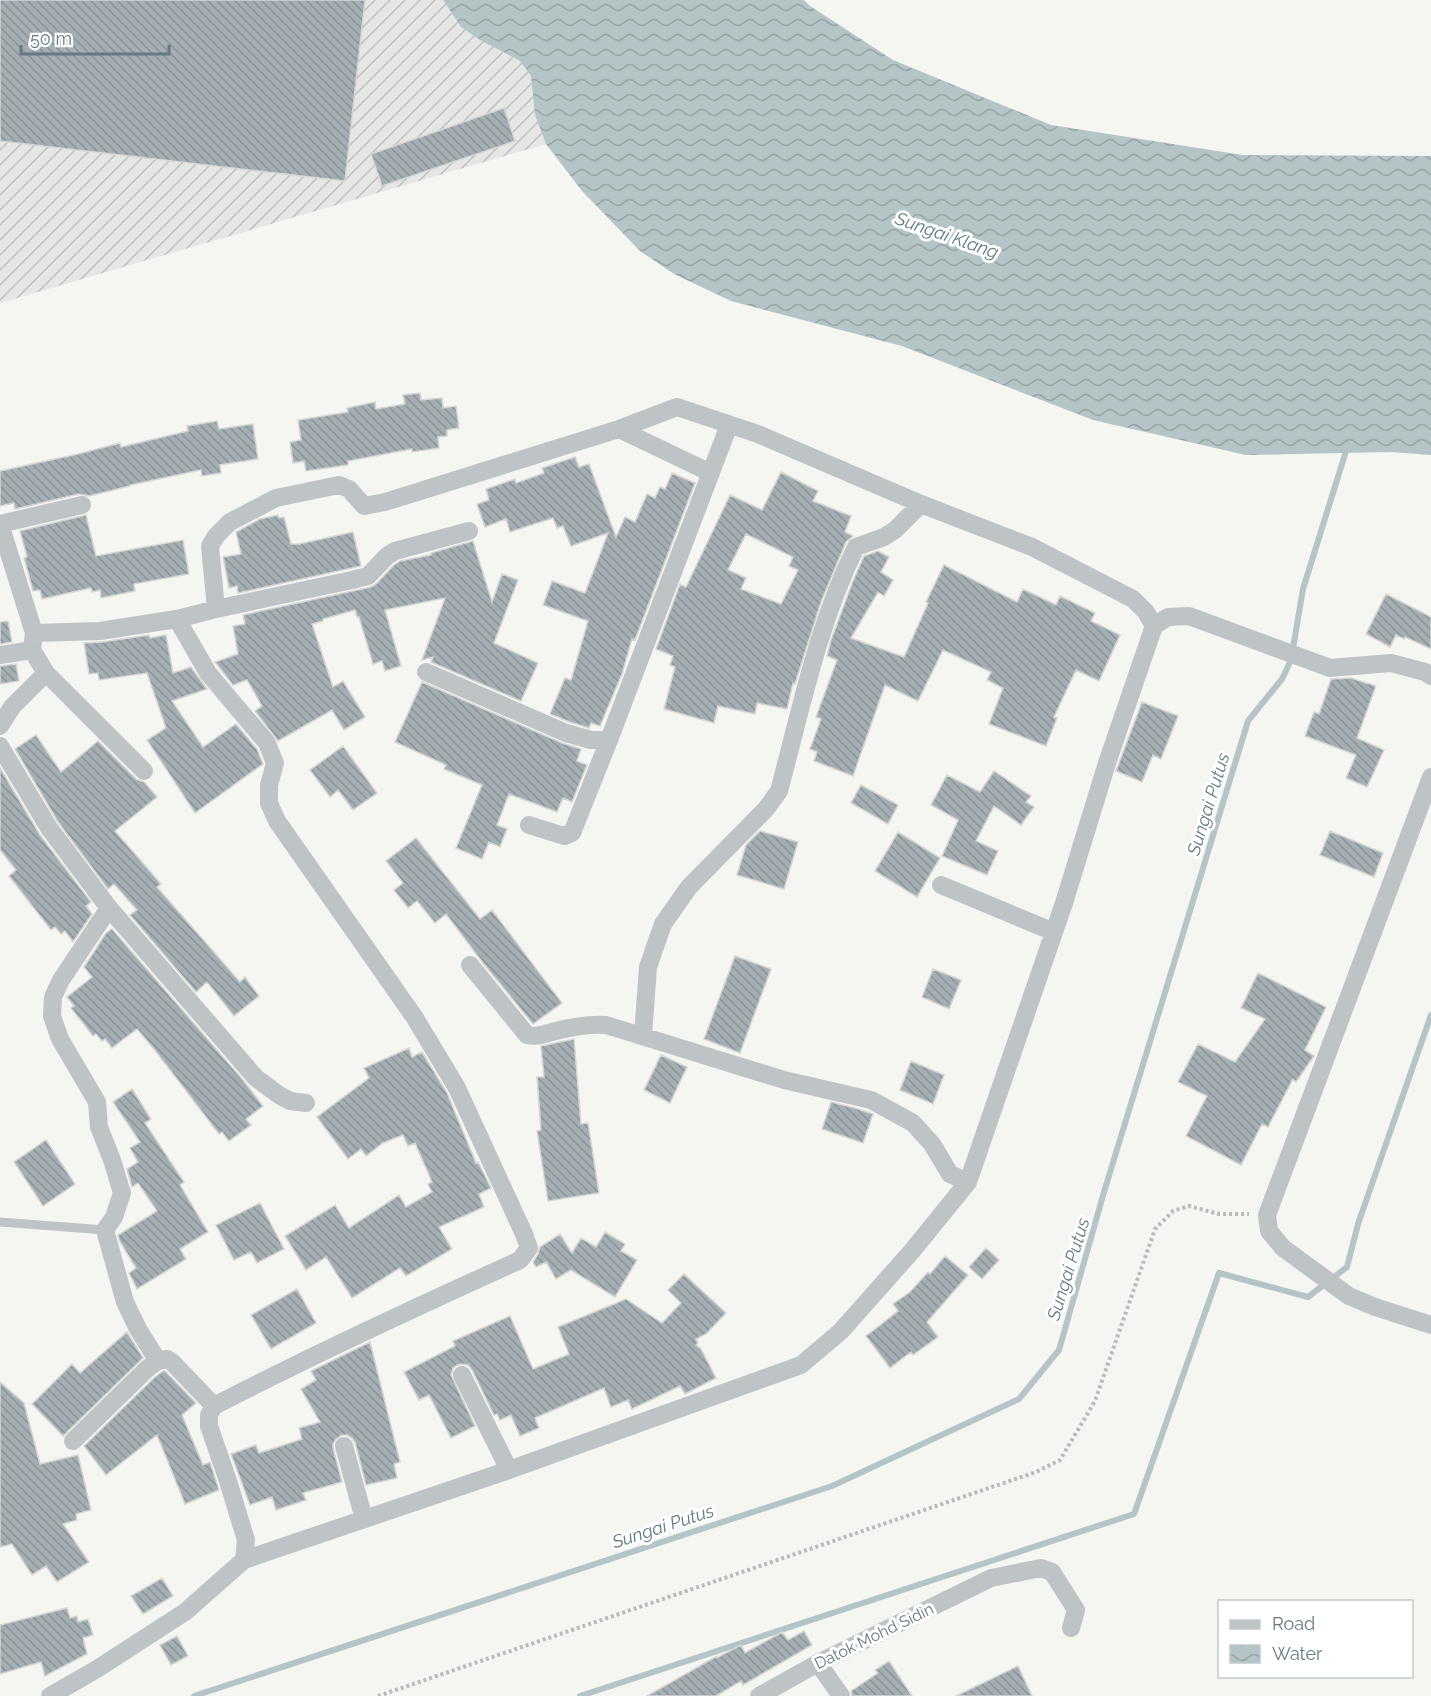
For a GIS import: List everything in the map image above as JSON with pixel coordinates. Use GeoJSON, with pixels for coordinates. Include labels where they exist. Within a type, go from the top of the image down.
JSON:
{"type":"FeatureCollection","features":[{"type":"Feature","properties":{"kind":"street"},"geometry":{"type":"LineString","coordinates":[[216,609],[210,546],[230,522],[276,498],[339,485],[349,489],[364,506],[385,502],[619,429],[677,407],[758,434],[921,504],[1032,547],[1133,599],[1146,612],[1154,626]]}},
{"type":"Feature","properties":{"kind":"street"},"geometry":{"type":"LineString","coordinates":[[529,825],[564,836],[572,833],[729,425]]}},
{"type":"Feature","properties":{"kind":"street"},"geometry":{"type":"LineString","coordinates":[[619,429],[711,473]]}},
{"type":"Feature","properties":{"kind":"street"},"geometry":{"type":"LineString","coordinates":[[643,1036],[648,968],[663,924],[689,887],[766,809],[779,791],[824,624],[837,587],[856,547],[884,537],[895,530],[921,504]]}},
{"type":"Feature","properties":{"kind":"street"},"geometry":{"type":"LineString","coordinates":[[82,505],[0,524],[33,642],[46,673],[144,771]]}},
{"type":"Feature","properties":{"kind":"street"},"geometry":{"type":"LineString","coordinates":[[0,655],[33,642],[177,619],[368,576],[395,551],[469,531]]}},
{"type":"Feature","properties":{"kind":"street"},"geometry":{"type":"LineString","coordinates":[[50,1696],[97,1669],[185,1612],[244,1560],[509,1470],[801,1365],[841,1331],[912,1251],[968,1182],[1054,932],[1107,763],[1154,626],[1168,617],[1189,616],[1330,668],[1391,663],[1425,672],[1431,676]]}},
{"type":"Feature","properties":{"kind":"street"},"geometry":{"type":"LineString","coordinates":[[177,619],[208,673],[267,743],[275,763],[268,785],[269,803],[277,821],[415,1018],[457,1088],[524,1234],[528,1248],[520,1260],[288,1367],[214,1406],[209,1415],[209,1426],[246,1540],[244,1560]]}},
{"type":"Feature","properties":{"kind":"street"},"geometry":{"type":"LineString","coordinates":[[426,672],[566,733],[591,740],[609,740]]}},
{"type":"Feature","properties":{"kind":"street"},"geometry":{"type":"LineString","coordinates":[[0,725],[12,707],[46,673]]}},
{"type":"Feature","properties":{"kind":"street"},"geometry":{"type":"LineString","coordinates":[[0,746],[49,828],[109,908],[256,1078],[290,1101],[306,1103]]}},
{"type":"Feature","properties":{"kind":"street"},"geometry":{"type":"LineString","coordinates":[[1431,777],[1267,1215],[1269,1231],[1283,1248],[1349,1296],[1431,1325]]}},
{"type":"Feature","properties":{"kind":"street"},"geometry":{"type":"LineString","coordinates":[[941,885],[1054,932]]}},
{"type":"Feature","properties":{"kind":"street"},"geometry":{"type":"LineString","coordinates":[[109,908],[61,980],[52,997],[51,1016],[60,1039],[97,1102],[99,1127],[122,1193],[114,1217],[105,1230],[125,1302],[138,1329],[158,1361]]}},
{"type":"Feature","properties":{"kind":"street"},"geometry":{"type":"LineString","coordinates":[[470,964],[527,1035],[537,1036],[591,1024],[606,1025],[783,1080],[871,1100],[913,1123],[932,1144],[950,1174],[968,1182]]}},
{"type":"Feature","properties":{"kind":"street"},"geometry":{"type":"LineString","coordinates":[[73,1441],[137,1378],[158,1361],[167,1359],[172,1362],[214,1406]]}},
{"type":"Feature","properties":{"kind":"street"},"geometry":{"type":"LineString","coordinates":[[462,1375],[509,1470]]}},
{"type":"Feature","properties":{"kind":"street"},"geometry":{"type":"LineString","coordinates":[[344,1446],[364,1519]]}},
{"type":"Feature","properties":{"kind":"street","name":"Datok Mohd Sidin"},"geometry":{"type":"LineString","coordinates":[[759,1696],[818,1662],[991,1578],[1041,1568],[1052,1572],[1076,1610],[1071,1628]]}},
{"type":"Feature","properties":{"kind":"street"},"geometry":{"type":"LineString","coordinates":[[818,1662],[841,1696]]}},
{"type":"Feature","properties":{"kind":"lane"},"geometry":{"type":"LineString","coordinates":[[0,1222],[105,1230]]}},
{"type":"Feature","properties":{"kind":"path"},"geometry":{"type":"LineString","coordinates":[[378,1696],[1036,1472],[1060,1460],[1095,1401],[1155,1229],[1173,1211],[1189,1206],[1219,1214],[1267,1215]]}},
{"type":"Feature","properties":{"kind":"shaded area"},"geometry":{"type":"Polygon","coordinates":[[[0,0],[443,0],[461,27],[520,61],[531,76],[535,115],[546,144],[0,303],[0,0]]]}},
{"type":"Feature","properties":{"kind":"water","name":"Sungai Klang"},"geometry":{"type":"Polygon","coordinates":[[[443,0],[804,0],[893,60],[1051,125],[1243,155],[1431,156],[1431,455],[1392,452],[1246,455],[1093,420],[902,346],[731,301],[674,274],[640,251],[582,191],[546,144],[535,115],[531,76],[520,61],[461,27],[443,0]]]}},
{"type":"Feature","properties":{"kind":"building"},"geometry":{"type":"Polygon","coordinates":[[[0,0],[365,0],[345,181],[0,141],[0,0]]]}},
{"type":"Feature","properties":{"kind":"building"},"geometry":{"type":"Polygon","coordinates":[[[504,108],[515,141],[382,186],[371,154],[504,108]]]}},
{"type":"Feature","properties":{"kind":"building"},"geometry":{"type":"Polygon","coordinates":[[[420,393],[421,400],[442,398],[443,408],[456,406],[459,428],[447,430],[447,436],[438,437],[439,448],[412,452],[412,449],[348,461],[348,465],[306,471],[304,461],[293,463],[290,442],[301,440],[298,420],[348,412],[347,408],[375,402],[376,409],[405,404],[403,395],[420,393]]]}},
{"type":"Feature","properties":{"kind":"building"},"geometry":{"type":"Polygon","coordinates":[[[217,421],[219,429],[253,424],[258,459],[220,465],[221,473],[202,476],[201,470],[89,496],[79,494],[15,509],[14,503],[0,506],[0,471],[120,443],[121,447],[188,431],[187,426],[217,421]]]}},
{"type":"Feature","properties":{"kind":"building"},"geometry":{"type":"Polygon","coordinates":[[[575,457],[579,467],[589,464],[616,537],[625,517],[635,522],[647,494],[655,498],[660,487],[665,489],[672,473],[695,483],[635,640],[632,639],[622,674],[600,726],[591,723],[589,728],[550,714],[565,678],[571,680],[588,621],[543,605],[552,581],[585,593],[608,533],[571,546],[563,526],[557,528],[553,518],[510,532],[506,519],[485,527],[477,504],[489,500],[486,489],[515,479],[516,483],[544,473],[542,468],[575,457]]]}},
{"type":"Feature","properties":{"kind":"building"},"geometry":{"type":"Polygon","coordinates":[[[781,472],[818,491],[813,501],[851,516],[845,532],[853,536],[846,542],[821,602],[795,684],[793,683],[787,709],[757,703],[755,714],[718,706],[714,723],[664,709],[675,667],[670,665],[673,656],[656,649],[680,584],[686,587],[730,495],[762,510],[781,472]],[[746,534],[728,570],[746,578],[741,589],[781,604],[798,570],[789,566],[793,557],[746,534]]]}},
{"type":"Feature","properties":{"kind":"building"},"geometry":{"type":"Polygon","coordinates":[[[86,515],[96,556],[183,540],[189,574],[134,584],[135,591],[101,598],[100,590],[92,592],[91,588],[42,599],[40,590],[33,591],[24,558],[27,557],[20,531],[86,515]]]}},
{"type":"Feature","properties":{"kind":"building"},"geometry":{"type":"Polygon","coordinates":[[[278,515],[279,518],[284,517],[291,544],[353,532],[361,566],[238,593],[237,586],[229,588],[223,557],[241,554],[236,532],[260,519],[278,515]]]}},
{"type":"Feature","properties":{"kind":"building"},"geometry":{"type":"Polygon","coordinates":[[[473,541],[492,602],[502,574],[518,580],[494,643],[538,663],[521,701],[431,662],[433,657],[422,660],[445,598],[385,610],[401,666],[385,671],[382,661],[373,664],[355,610],[312,624],[333,687],[343,681],[365,717],[344,730],[332,710],[278,741],[255,711],[262,706],[247,680],[233,685],[215,662],[238,654],[233,626],[245,624],[243,615],[371,587],[400,561],[431,555],[431,553],[473,541]]]}},
{"type":"Feature","properties":{"kind":"building"},"geometry":{"type":"Polygon","coordinates":[[[878,551],[889,557],[881,572],[893,580],[884,596],[878,592],[851,638],[904,657],[944,565],[1017,602],[1023,589],[1056,605],[1060,596],[1095,613],[1091,621],[1120,635],[1099,681],[1076,670],[1054,717],[1057,718],[1046,746],[989,724],[1003,688],[987,680],[991,672],[943,650],[918,701],[885,685],[853,776],[814,761],[817,752],[810,749],[821,719],[816,717],[837,660],[827,656],[831,640],[864,556],[878,551]]]}},
{"type":"Feature","properties":{"kind":"building"},"geometry":{"type":"Polygon","coordinates":[[[1386,594],[1431,617],[1431,649],[1396,635],[1390,647],[1366,634],[1386,594]]]}},
{"type":"Feature","properties":{"kind":"building"},"geometry":{"type":"Polygon","coordinates":[[[8,621],[12,642],[0,644],[0,622],[8,621]]]}},
{"type":"Feature","properties":{"kind":"building"},"geometry":{"type":"Polygon","coordinates":[[[149,635],[150,638],[166,635],[173,673],[191,667],[207,689],[172,701],[203,747],[236,724],[257,749],[263,764],[195,813],[147,740],[166,728],[147,673],[99,680],[98,673],[89,674],[84,643],[149,635]]]}},
{"type":"Feature","properties":{"kind":"building"},"geometry":{"type":"Polygon","coordinates":[[[16,664],[19,681],[0,684],[0,666],[16,664]]]}},
{"type":"Feature","properties":{"kind":"building"},"geometry":{"type":"Polygon","coordinates":[[[1351,678],[1376,686],[1357,738],[1384,750],[1367,787],[1346,778],[1356,755],[1305,736],[1314,712],[1319,714],[1331,679],[1351,678]]]}},
{"type":"Feature","properties":{"kind":"building"},"geometry":{"type":"Polygon","coordinates":[[[422,682],[562,743],[581,749],[577,761],[587,765],[572,802],[563,798],[557,812],[509,794],[497,825],[507,829],[500,847],[489,842],[482,859],[456,848],[482,785],[444,769],[446,765],[395,742],[422,682]]]}},
{"type":"Feature","properties":{"kind":"building"},"geometry":{"type":"Polygon","coordinates":[[[1142,702],[1178,716],[1161,759],[1153,755],[1142,782],[1116,771],[1142,702]]]}},
{"type":"Feature","properties":{"kind":"building"},"geometry":{"type":"Polygon","coordinates":[[[36,735],[61,772],[98,741],[136,779],[144,782],[157,797],[115,831],[161,884],[157,887],[240,982],[245,977],[259,996],[234,1016],[207,982],[196,992],[130,915],[137,910],[114,884],[108,889],[58,822],[15,749],[36,735]]]}},
{"type":"Feature","properties":{"kind":"building"},"geometry":{"type":"Polygon","coordinates":[[[343,746],[377,793],[353,810],[338,790],[330,797],[310,770],[343,746]]]}},
{"type":"Feature","properties":{"kind":"building"},"geometry":{"type":"Polygon","coordinates":[[[0,768],[40,835],[91,902],[86,906],[92,914],[73,942],[65,931],[61,934],[55,927],[51,930],[9,876],[16,870],[0,850],[0,768]]]}},
{"type":"Feature","properties":{"kind":"building"},"geometry":{"type":"Polygon","coordinates":[[[994,771],[1031,796],[1026,802],[1034,807],[1021,825],[994,806],[976,841],[998,851],[987,875],[942,856],[958,820],[931,805],[947,775],[980,792],[994,771]]]}},
{"type":"Feature","properties":{"kind":"building"},"geometry":{"type":"Polygon","coordinates":[[[861,785],[898,805],[888,824],[851,803],[861,785]]]}},
{"type":"Feature","properties":{"kind":"building"},"geometry":{"type":"Polygon","coordinates":[[[760,831],[798,842],[784,889],[737,875],[746,845],[760,831]]]}},
{"type":"Feature","properties":{"kind":"building"},"geometry":{"type":"Polygon","coordinates":[[[1330,831],[1383,853],[1374,877],[1320,855],[1330,831]]]}},
{"type":"Feature","properties":{"kind":"building"},"geometry":{"type":"Polygon","coordinates":[[[898,832],[940,858],[917,897],[875,871],[898,832]]]}},
{"type":"Feature","properties":{"kind":"building"},"geometry":{"type":"Polygon","coordinates":[[[416,838],[480,919],[492,910],[562,1003],[533,1024],[446,914],[435,923],[417,901],[408,908],[394,890],[403,883],[386,861],[416,838]]]}},
{"type":"Feature","properties":{"kind":"building"},"geometry":{"type":"Polygon","coordinates":[[[112,929],[263,1106],[246,1119],[251,1125],[229,1141],[222,1132],[219,1134],[137,1029],[112,1048],[105,1039],[102,1041],[96,1034],[93,1036],[71,1008],[74,1006],[67,997],[92,977],[84,967],[106,933],[112,929]]]}},
{"type":"Feature","properties":{"kind":"building"},"geometry":{"type":"Polygon","coordinates":[[[735,956],[771,969],[740,1053],[704,1039],[735,956]]]}},
{"type":"Feature","properties":{"kind":"building"},"geometry":{"type":"Polygon","coordinates":[[[933,969],[961,980],[949,1009],[922,997],[933,969]]]}},
{"type":"Feature","properties":{"kind":"building"},"geometry":{"type":"Polygon","coordinates":[[[1258,973],[1326,1007],[1305,1050],[1314,1056],[1296,1082],[1293,1079],[1268,1127],[1262,1124],[1241,1165],[1186,1136],[1207,1096],[1178,1082],[1198,1044],[1235,1062],[1265,1019],[1241,1008],[1258,973]]]}},
{"type":"Feature","properties":{"kind":"building"},"geometry":{"type":"Polygon","coordinates":[[[574,1039],[581,1124],[588,1123],[599,1193],[548,1201],[537,1131],[541,1130],[537,1077],[544,1077],[541,1046],[574,1039]]]}},
{"type":"Feature","properties":{"kind":"building"},"geometry":{"type":"Polygon","coordinates":[[[409,1048],[412,1057],[422,1052],[447,1093],[476,1163],[478,1162],[491,1188],[479,1194],[484,1207],[439,1227],[452,1249],[406,1276],[400,1268],[352,1298],[326,1257],[306,1270],[285,1236],[335,1205],[349,1228],[399,1195],[406,1207],[432,1192],[428,1184],[432,1182],[415,1143],[408,1146],[403,1135],[383,1143],[366,1156],[361,1149],[348,1159],[317,1117],[369,1078],[364,1068],[409,1048]]]}},
{"type":"Feature","properties":{"kind":"building"},"geometry":{"type":"Polygon","coordinates":[[[661,1055],[687,1067],[670,1103],[644,1090],[661,1055]]]}},
{"type":"Feature","properties":{"kind":"building"},"geometry":{"type":"Polygon","coordinates":[[[911,1061],[944,1075],[933,1104],[900,1090],[911,1061]]]}},
{"type":"Feature","properties":{"kind":"building"},"geometry":{"type":"Polygon","coordinates":[[[132,1089],[151,1119],[145,1123],[184,1182],[180,1185],[208,1232],[180,1249],[186,1259],[137,1289],[129,1273],[136,1268],[118,1235],[157,1211],[138,1183],[132,1187],[127,1169],[138,1162],[130,1148],[140,1142],[113,1102],[132,1089]]]}},
{"type":"Feature","properties":{"kind":"building"},"geometry":{"type":"Polygon","coordinates":[[[831,1102],[873,1114],[863,1143],[822,1129],[831,1102]]]}},
{"type":"Feature","properties":{"kind":"building"},"geometry":{"type":"Polygon","coordinates":[[[46,1140],[75,1184],[43,1206],[14,1162],[46,1140]]]}},
{"type":"Feature","properties":{"kind":"building"},"geometry":{"type":"Polygon","coordinates":[[[260,1203],[284,1249],[257,1263],[251,1252],[234,1260],[216,1225],[260,1203]]]}},
{"type":"Feature","properties":{"kind":"building"},"geometry":{"type":"Polygon","coordinates":[[[605,1232],[625,1244],[621,1251],[637,1260],[615,1297],[571,1270],[556,1279],[546,1262],[536,1267],[533,1262],[540,1247],[560,1234],[572,1253],[581,1238],[596,1247],[605,1232]]]}},
{"type":"Feature","properties":{"kind":"building"},"geometry":{"type":"Polygon","coordinates":[[[986,1248],[999,1260],[982,1279],[969,1267],[986,1248]]]}},
{"type":"Feature","properties":{"kind":"building"},"geometry":{"type":"Polygon","coordinates":[[[945,1256],[968,1275],[927,1322],[938,1337],[913,1355],[911,1352],[890,1368],[866,1336],[898,1311],[893,1304],[910,1292],[928,1272],[930,1274],[945,1256]]]}},
{"type":"Feature","properties":{"kind":"building"},"geometry":{"type":"Polygon","coordinates":[[[684,1274],[726,1313],[706,1334],[696,1339],[698,1343],[696,1345],[701,1349],[716,1378],[685,1394],[680,1386],[632,1409],[628,1400],[611,1407],[604,1388],[535,1418],[539,1428],[520,1436],[511,1415],[500,1420],[497,1414],[494,1415],[472,1370],[468,1365],[462,1364],[453,1368],[451,1375],[475,1426],[451,1438],[429,1395],[419,1400],[404,1372],[455,1346],[453,1341],[510,1316],[533,1369],[569,1354],[558,1327],[626,1299],[662,1323],[681,1303],[668,1290],[684,1274]]]}},
{"type":"Feature","properties":{"kind":"building"},"geometry":{"type":"Polygon","coordinates":[[[297,1289],[316,1323],[271,1349],[251,1315],[297,1289]]]}},
{"type":"Feature","properties":{"kind":"building"},"geometry":{"type":"Polygon","coordinates":[[[127,1332],[143,1358],[63,1436],[32,1404],[72,1364],[80,1373],[127,1332]]]}},
{"type":"Feature","properties":{"kind":"building"},"geometry":{"type":"Polygon","coordinates":[[[370,1342],[400,1462],[394,1464],[397,1478],[366,1485],[355,1442],[347,1435],[342,1435],[336,1439],[333,1448],[342,1482],[303,1493],[306,1500],[276,1510],[272,1497],[250,1505],[231,1454],[256,1445],[259,1453],[302,1439],[299,1428],[320,1422],[301,1389],[316,1380],[311,1371],[370,1342]]]}},
{"type":"Feature","properties":{"kind":"building"},"geometry":{"type":"Polygon","coordinates":[[[163,1371],[196,1403],[182,1415],[203,1465],[210,1462],[219,1490],[185,1504],[157,1435],[106,1475],[84,1446],[163,1371]]]}},
{"type":"Feature","properties":{"kind":"building"},"geometry":{"type":"Polygon","coordinates":[[[0,1382],[24,1403],[40,1464],[78,1455],[91,1510],[76,1514],[77,1520],[63,1524],[89,1562],[57,1582],[46,1566],[32,1575],[12,1544],[0,1547],[0,1382]]]}},
{"type":"Feature","properties":{"kind":"building"},"geometry":{"type":"Polygon","coordinates":[[[162,1578],[173,1596],[143,1614],[131,1596],[162,1578]]]}},
{"type":"Feature","properties":{"kind":"building"},"geometry":{"type":"Polygon","coordinates":[[[67,1608],[70,1618],[77,1616],[78,1622],[88,1619],[93,1635],[83,1638],[87,1654],[45,1676],[41,1662],[0,1674],[0,1625],[67,1608]]]}},
{"type":"Feature","properties":{"kind":"building"},"geometry":{"type":"Polygon","coordinates":[[[804,1631],[812,1645],[743,1685],[741,1681],[716,1696],[647,1696],[741,1645],[745,1653],[782,1632],[788,1640],[804,1631]]]}},
{"type":"Feature","properties":{"kind":"building"},"geometry":{"type":"Polygon","coordinates":[[[177,1636],[188,1656],[171,1665],[160,1645],[177,1636]]]}},
{"type":"Feature","properties":{"kind":"building"},"geometry":{"type":"Polygon","coordinates":[[[889,1661],[912,1696],[852,1696],[851,1691],[878,1673],[875,1670],[889,1661]]]}},
{"type":"Feature","properties":{"kind":"building"},"geometry":{"type":"Polygon","coordinates":[[[1018,1666],[1032,1696],[956,1696],[1018,1666]]]}},
{"type":"Feature","properties":{"kind":"waterway","name":"Sungai Putus"},"geometry":{"type":"LineString","coordinates":[[194,1696],[832,1486],[1019,1399],[1059,1350],[1104,1192],[1248,721],[1282,679],[1291,660],[1303,589],[1347,448]]}},
{"type":"Feature","properties":{"kind":"waterway"},"geometry":{"type":"LineString","coordinates":[[580,1696],[1134,1514],[1219,1273],[1308,1297],[1347,1267],[1358,1224],[1431,1015]]}}]}
